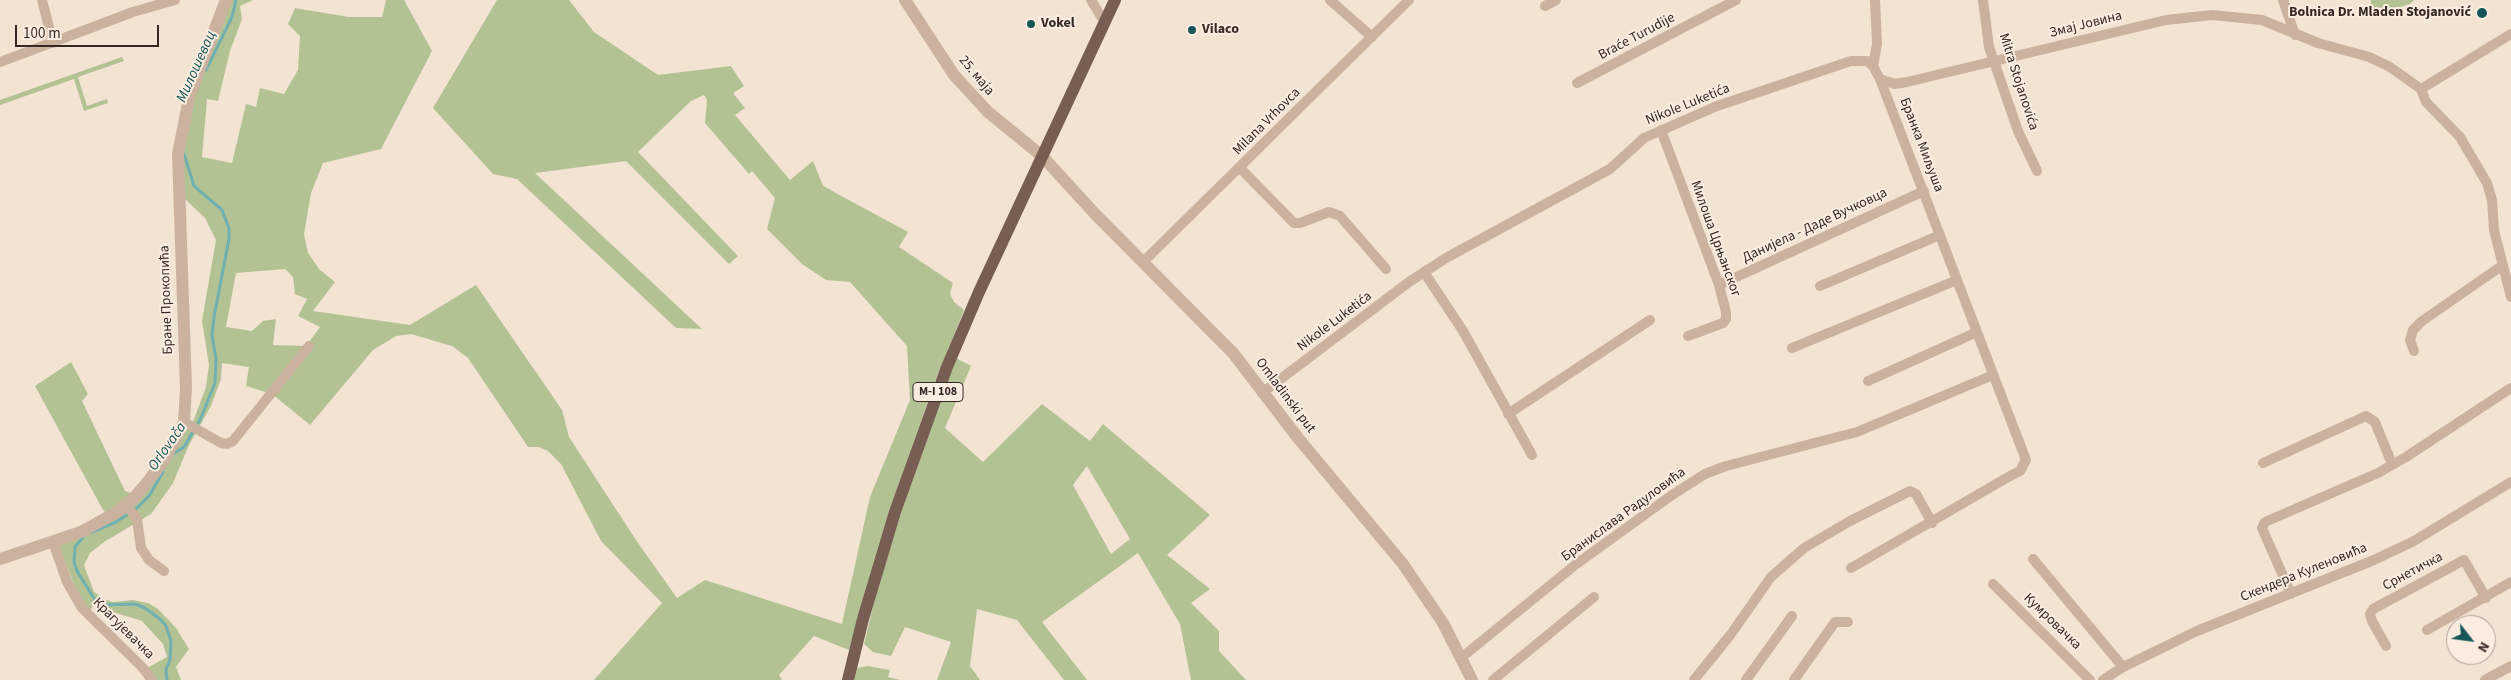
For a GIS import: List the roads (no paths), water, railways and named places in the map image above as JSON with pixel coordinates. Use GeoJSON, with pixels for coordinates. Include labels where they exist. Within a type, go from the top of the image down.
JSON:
{"type":"FeatureCollection","features":[{"type":"Feature","properties":{"kind":"main road","name":"M-I 108"},"geometry":{"type":"LineString","coordinates":[[848,680],[863,619],[895,512],[928,417],[979,292],[1115,0]]}},
{"type":"Feature","properties":{"kind":"street"},"geometry":{"type":"LineString","coordinates":[[42,0],[53,43]]}},
{"type":"Feature","properties":{"kind":"street"},"geometry":{"type":"LineString","coordinates":[[0,62],[133,12],[174,0]]}},
{"type":"Feature","properties":{"kind":"street","name":"Бране Прокопића"},"geometry":{"type":"LineString","coordinates":[[0,559],[52,542],[131,512],[165,458],[189,425],[178,154],[190,94],[226,0]]}},
{"type":"Feature","properties":{"kind":"street","name":"25. маја"},"geometry":{"type":"LineString","coordinates":[[905,0],[954,75],[988,112],[1042,156]]}},
{"type":"Feature","properties":{"kind":"street"},"geometry":{"type":"LineString","coordinates":[[1091,0],[1105,23]]}},
{"type":"Feature","properties":{"kind":"street"},"geometry":{"type":"LineString","coordinates":[[1330,0],[1372,37]]}},
{"type":"Feature","properties":{"kind":"street","name":"Milana Vrhovca"},"geometry":{"type":"LineString","coordinates":[[1143,262],[1409,0]]}},
{"type":"Feature","properties":{"kind":"street"},"geometry":{"type":"LineString","coordinates":[[1545,6],[1556,0]]}},
{"type":"Feature","properties":{"kind":"street","name":"Braće Turudije"},"geometry":{"type":"LineString","coordinates":[[1578,83],[1736,0]]}},
{"type":"Feature","properties":{"kind":"street"},"geometry":{"type":"LineString","coordinates":[[1873,66],[1877,44],[1875,0]]}},
{"type":"Feature","properties":{"kind":"street","name":"Mitra Stojanovića"},"geometry":{"type":"LineString","coordinates":[[1983,0],[1989,47],[2018,131],[2037,171]]}},
{"type":"Feature","properties":{"kind":"street"},"geometry":{"type":"LineString","coordinates":[[2283,0],[2295,35]]}},
{"type":"Feature","properties":{"kind":"street","name":"Змај Јовина"},"geometry":{"type":"LineString","coordinates":[[1880,79],[1895,84],[2166,20],[2212,15],[2262,20],[2295,35],[2368,56],[2390,67],[2420,89]]}},
{"type":"Feature","properties":{"kind":"street"},"geometry":{"type":"LineString","coordinates":[[2511,34],[2420,89],[2426,102],[2460,137],[2487,183],[2492,200],[2494,230],[2511,297]]}},
{"type":"Feature","properties":{"kind":"street","name":"Nikole Luketića"},"geometry":{"type":"LineString","coordinates":[[1262,393],[1424,272],[1610,169],[1644,138],[1717,106],[1851,61],[1861,60],[1873,66]]}},
{"type":"Feature","properties":{"kind":"street","name":"Бранка Миљуша"},"geometry":{"type":"LineString","coordinates":[[1873,66],[1880,79],[1924,191],[2026,460],[2020,470],[1932,523]]}},
{"type":"Feature","properties":{"kind":"street","name":"Милоша Црњанског"},"geometry":{"type":"LineString","coordinates":[[1661,130],[1719,285],[1726,319],[1716,328],[1688,336]]}},
{"type":"Feature","properties":{"kind":"street","name":"Omladinski put"},"geometry":{"type":"LineString","coordinates":[[1042,156],[1097,216],[1228,347],[1262,393],[1403,564],[1443,623],[1472,680]]}},
{"type":"Feature","properties":{"kind":"street"},"geometry":{"type":"LineString","coordinates":[[1240,168],[1294,224],[1329,212],[1340,216],[1386,269]]}},
{"type":"Feature","properties":{"kind":"street","name":"Данијела - Даде Вучковца"},"geometry":{"type":"LineString","coordinates":[[1719,285],[1924,191]]}},
{"type":"Feature","properties":{"kind":"street"},"geometry":{"type":"LineString","coordinates":[[1820,286],[1940,235]]}},
{"type":"Feature","properties":{"kind":"street"},"geometry":{"type":"LineString","coordinates":[[2414,351],[2410,340],[2413,330],[2417,325],[2503,266]]}},
{"type":"Feature","properties":{"kind":"street"},"geometry":{"type":"LineString","coordinates":[[1424,272],[1463,331],[1532,455]]}},
{"type":"Feature","properties":{"kind":"street"},"geometry":{"type":"LineString","coordinates":[[1792,348],[1957,280]]}},
{"type":"Feature","properties":{"kind":"street"},"geometry":{"type":"LineString","coordinates":[[1508,414],[1650,320]]}},
{"type":"Feature","properties":{"kind":"street"},"geometry":{"type":"LineString","coordinates":[[1868,381],[1976,332]]}},
{"type":"Feature","properties":{"kind":"street"},"geometry":{"type":"LineString","coordinates":[[189,425],[221,443],[228,444],[233,441],[308,346]]}},
{"type":"Feature","properties":{"kind":"street","name":"Бранислава Радуловића"},"geometry":{"type":"LineString","coordinates":[[1461,658],[1575,565],[1688,484],[1705,474],[1726,466],[1857,432],[1993,375]]}},
{"type":"Feature","properties":{"kind":"street"},"geometry":{"type":"LineString","coordinates":[[2291,594],[2262,525],[2392,464],[2511,388]]}},
{"type":"Feature","properties":{"kind":"street"},"geometry":{"type":"LineString","coordinates":[[2263,463],[2366,416],[2375,422],[2392,464]]}},
{"type":"Feature","properties":{"kind":"street","name":"Скендера Куленовића"},"geometry":{"type":"LineString","coordinates":[[2103,680],[2123,666],[2197,631],[2374,560],[2414,541],[2511,482]]}},
{"type":"Feature","properties":{"kind":"street"},"geometry":{"type":"LineString","coordinates":[[1694,680],[1731,634],[1771,577],[1804,548],[1910,491],[1916,494],[1932,523],[1851,568]]}},
{"type":"Feature","properties":{"kind":"street"},"geometry":{"type":"LineString","coordinates":[[131,512],[141,548],[150,560],[164,571]]}},
{"type":"Feature","properties":{"kind":"street","name":"Крагујевачка"},"geometry":{"type":"LineString","coordinates":[[52,542],[67,582],[82,608],[142,666],[152,680]]}},
{"type":"Feature","properties":{"kind":"street"},"geometry":{"type":"LineString","coordinates":[[2033,559],[2123,666]]}},
{"type":"Feature","properties":{"kind":"street","name":"Срнетичка"},"geometry":{"type":"LineString","coordinates":[[2386,646],[2372,621],[2370,614],[2373,609],[2464,560],[2486,598]]}},
{"type":"Feature","properties":{"kind":"street"},"geometry":{"type":"LineString","coordinates":[[2427,630],[2511,582]]}},
{"type":"Feature","properties":{"kind":"street","name":"Кумровачка"},"geometry":{"type":"LineString","coordinates":[[1993,584],[2090,680]]}},
{"type":"Feature","properties":{"kind":"street"},"geometry":{"type":"LineString","coordinates":[[1493,680],[1594,597]]}},
{"type":"Feature","properties":{"kind":"street"},"geometry":{"type":"LineString","coordinates":[[1746,680],[1792,616]]}},
{"type":"Feature","properties":{"kind":"street"},"geometry":{"type":"LineString","coordinates":[[1794,680],[1836,622],[1848,622]]}},
{"type":"Feature","properties":{"kind":"street"},"geometry":{"type":"LineString","coordinates":[[2485,680],[2511,666]]}},
{"type":"Feature","properties":{"kind":"waterway","name":"Милошевац"},"geometry":{"type":"LineString","coordinates":[[206,70],[232,17],[236,0]]}},
{"type":"Feature","properties":{"kind":"waterway","name":"Orlovača"},"geometry":{"type":"LineString","coordinates":[[173,454],[184,447],[200,420],[215,383],[216,359],[212,335],[229,239],[229,228],[222,210],[194,186],[184,154]]}},
{"type":"Feature","properties":{"kind":"waterway","name":"Orlovača"},"geometry":{"type":"LineString","coordinates":[[92,532],[116,522],[136,509],[149,496],[163,472]]}},
{"type":"Feature","properties":{"kind":"waterway","name":"Orlovača"},"geometry":{"type":"LineString","coordinates":[[84,536],[75,547],[74,562],[77,571],[95,600],[103,605],[135,604],[145,608],[166,626],[171,641],[170,660],[166,669],[167,680]]}},
{"type":"Feature","properties":{"kind":"place","name":"Bolnica Dr. Mladen Stojanović"},"geometry":{"type":"Point","coordinates":[2482,13]}},
{"type":"Feature","properties":{"kind":"place","name":"Vokel"},"geometry":{"type":"Point","coordinates":[1031,24]}},
{"type":"Feature","properties":{"kind":"place","name":"Vilaco"},"geometry":{"type":"Point","coordinates":[1192,30]}}]}
